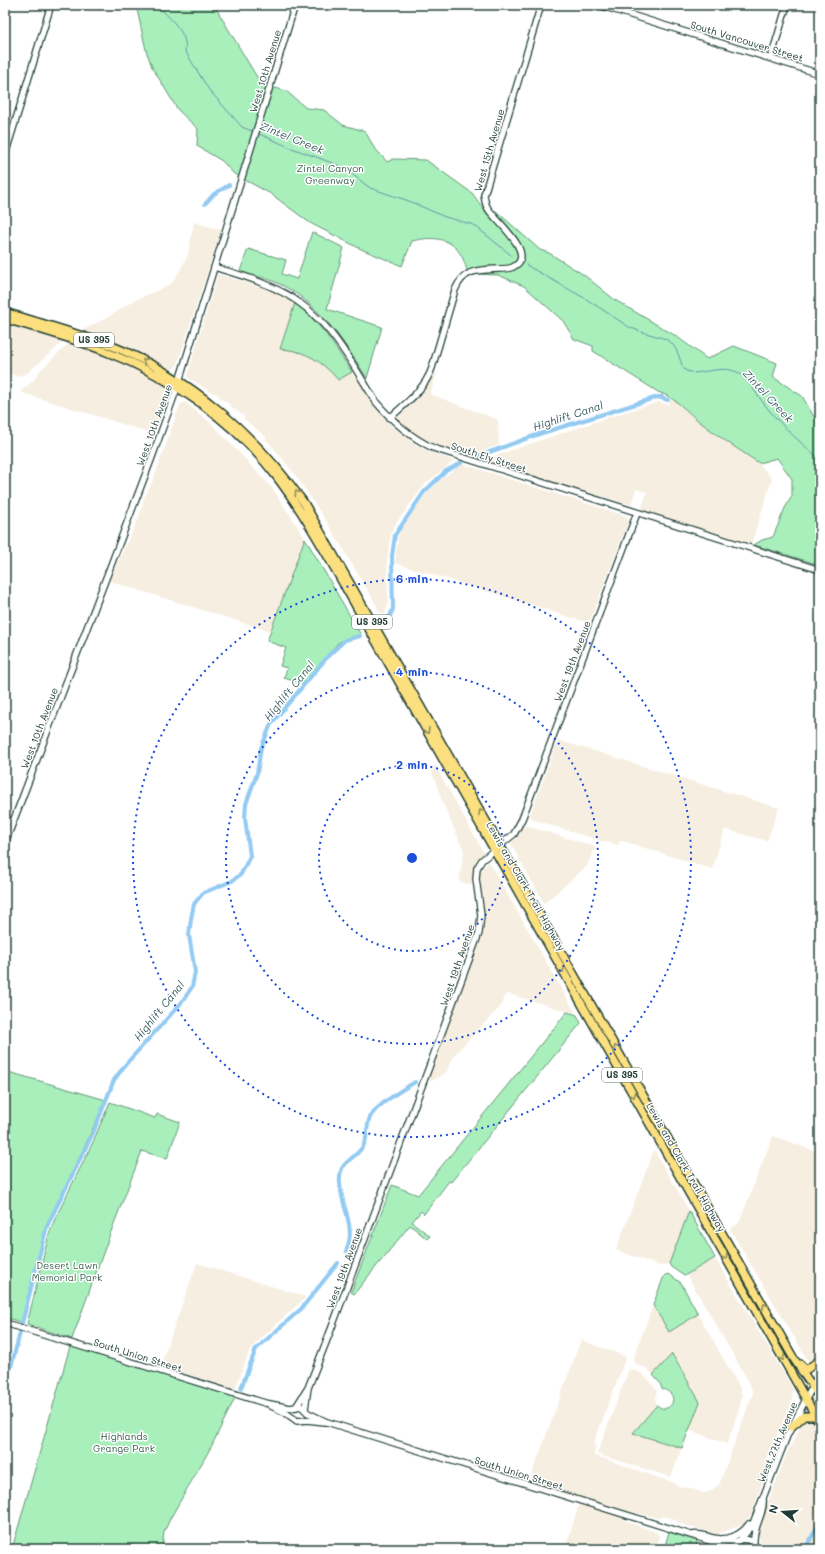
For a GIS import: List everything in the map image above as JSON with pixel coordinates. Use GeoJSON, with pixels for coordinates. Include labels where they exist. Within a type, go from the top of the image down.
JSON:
{"type":"FeatureCollection","features":[{"type":"Feature","properties":{"kind":"highway","name":"US 395"},"geometry":{"type":"LineString","coordinates":[[5,312],[111,346],[139,358],[178,384]]}},
{"type":"Feature","properties":{"kind":"highway","name":"US 395"},"geometry":{"type":"LineString","coordinates":[[5,319],[110,353],[178,384]]}},
{"type":"Feature","properties":{"kind":"highway","name":"Lewis and Clark Trail Highway"},"geometry":{"type":"LineString","coordinates":[[178,384],[215,406],[243,431],[277,467],[304,503],[794,1359],[820,1398]]}},
{"type":"Feature","properties":{"kind":"highway","name":"Lewis and Clark Trail Highway"},"geometry":{"type":"LineString","coordinates":[[178,384],[217,415],[245,441],[275,474],[302,513],[818,1421]]}},
{"type":"Feature","properties":{"kind":"highway"},"geometry":{"type":"LineString","coordinates":[[784,1340],[801,1366],[805,1369],[810,1368],[820,1360]]}},
{"type":"Feature","properties":{"kind":"highway"},"geometry":{"type":"LineString","coordinates":[[791,1427],[804,1416],[814,1416],[818,1421]]}},
{"type":"Feature","properties":{"kind":"street"},"geometry":{"type":"LineString","coordinates":[[5,155],[51,5]]}},
{"type":"Feature","properties":{"kind":"street","name":"West 10th Avenue"},"geometry":{"type":"LineString","coordinates":[[5,843],[151,460],[178,384],[295,5]]}},
{"type":"Feature","properties":{"kind":"street","name":"West 15th Avenue"},"geometry":{"type":"LineString","coordinates":[[390,418],[423,386],[428,379],[455,290],[460,280],[471,272],[509,268],[516,265],[520,260],[520,249],[512,236],[488,209],[484,195],[541,5]]}},
{"type":"Feature","properties":{"kind":"street","name":"South Vancouver Street"},"geometry":{"type":"LineString","coordinates":[[599,5],[820,74]]}},
{"type":"Feature","properties":{"kind":"street"},"geometry":{"type":"LineString","coordinates":[[771,58],[787,5]]}},
{"type":"Feature","properties":{"kind":"street","name":"South Ely Street"},"geometry":{"type":"LineString","coordinates":[[214,268],[269,286],[289,295],[312,312],[332,334],[376,402],[390,418],[416,439],[443,452],[820,570]]}},
{"type":"Feature","properties":{"kind":"street","name":"West 19th Avenue"},"geometry":{"type":"LineString","coordinates":[[305,1411],[308,1388],[479,933],[481,915],[476,873],[479,864],[514,834],[522,819],[637,513]]}},
{"type":"Feature","properties":{"kind":"street"},"geometry":{"type":"LineString","coordinates":[[5,820],[13,822]]}},
{"type":"Feature","properties":{"kind":"street","name":"South Union Street"},"geometry":{"type":"LineString","coordinates":[[5,1323],[265,1403],[291,1417]]}},
{"type":"Feature","properties":{"kind":"street","name":"West 27th Avenue"},"geometry":{"type":"LineString","coordinates":[[733,1549],[735,1544],[752,1526],[791,1427],[820,1372]]}},
{"type":"Feature","properties":{"kind":"street","name":"West 19th Avenue"},"geometry":{"type":"LineString","coordinates":[[295,1407],[308,1388]]}},
{"type":"Feature","properties":{"kind":"street","name":"South Union Street"},"geometry":{"type":"LineString","coordinates":[[265,1403],[295,1407]]}},
{"type":"Feature","properties":{"kind":"street"},"geometry":{"type":"LineString","coordinates":[[301,1406],[305,1411],[305,1417],[302,1421],[297,1421],[291,1417],[291,1412],[295,1407],[301,1406]]}},
{"type":"Feature","properties":{"kind":"street","name":"South Union Street"},"geometry":{"type":"LineString","coordinates":[[305,1411],[327,1422],[691,1536],[707,1540],[727,1542],[740,1540]]}},
{"type":"Feature","properties":{"kind":"street","name":"South Union Street"},"geometry":{"type":"LineString","coordinates":[[302,1421],[309,1420],[327,1422]]}},
{"type":"Feature","properties":{"kind":"street"},"geometry":{"type":"LineString","coordinates":[[691,1536],[697,1533],[713,1538],[723,1539],[735,1536],[747,1527],[757,1505],[762,1501]]}},
{"type":"Feature","properties":{"kind":"street","name":"West 27th Avenue"},"geometry":{"type":"LineString","coordinates":[[755,1547],[754,1532],[764,1506],[762,1501]]}},
{"type":"Feature","properties":{"kind":"street","name":"South Union Street"},"geometry":{"type":"LineString","coordinates":[[707,1540],[727,1549]]}},
{"type":"Feature","properties":{"kind":"street"},"geometry":{"type":"LineString","coordinates":[[740,1540],[749,1540],[755,1547]]}},
{"type":"Feature","properties":{"kind":"shaded area"},"geometry":{"type":"Polygon","coordinates":[[[194,222],[221,230],[177,365],[173,369],[168,370],[79,332],[110,316],[135,300],[172,283],[188,255],[194,222]]]}},
{"type":"Feature","properties":{"kind":"shaded area"},"geometry":{"type":"Polygon","coordinates":[[[218,274],[268,289],[279,294],[304,310],[325,331],[375,406],[387,421],[419,447],[454,461],[425,484],[394,526],[391,534],[387,560],[388,604],[385,614],[378,611],[377,606],[327,522],[294,473],[266,439],[266,437],[244,419],[245,417],[229,405],[230,404],[219,397],[220,395],[211,392],[187,377],[218,274]]]}},
{"type":"Feature","properties":{"kind":"shaded area"},"geometry":{"type":"Polygon","coordinates":[[[5,322],[65,340],[26,374],[18,376],[5,373],[5,322]]]}},
{"type":"Feature","properties":{"kind":"shaded area"},"geometry":{"type":"Polygon","coordinates":[[[70,342],[101,352],[141,370],[165,386],[168,390],[169,396],[154,434],[20,392],[35,379],[38,373],[70,342]]]}},
{"type":"Feature","properties":{"kind":"shaded area"},"geometry":{"type":"Polygon","coordinates":[[[437,373],[430,394],[498,420],[499,445],[468,456],[419,437],[397,419],[437,373]]]}},
{"type":"Feature","properties":{"kind":"shaded area"},"geometry":{"type":"Polygon","coordinates":[[[671,398],[700,422],[759,463],[772,479],[751,545],[641,510],[647,492],[644,491],[636,489],[631,505],[482,460],[659,402],[669,405],[671,398]]]}},
{"type":"Feature","properties":{"kind":"shaded area"},"geometry":{"type":"Polygon","coordinates":[[[185,402],[212,424],[272,488],[305,538],[270,631],[109,581],[139,517],[144,499],[154,478],[180,405],[185,402]]]}},
{"type":"Feature","properties":{"kind":"shaded area"},"geometry":{"type":"Polygon","coordinates":[[[462,464],[626,516],[629,520],[589,623],[395,563],[399,533],[424,496],[441,479],[462,464]]]}},
{"type":"Feature","properties":{"kind":"shaded area"},"geometry":{"type":"Polygon","coordinates":[[[558,740],[779,808],[767,841],[725,829],[712,869],[620,840],[618,845],[532,819],[530,815],[558,740]]]}},
{"type":"Feature","properties":{"kind":"shaded area"},"geometry":{"type":"Polygon","coordinates":[[[435,765],[485,855],[477,863],[473,871],[471,884],[459,882],[464,851],[442,801],[432,772],[435,765]]]}},
{"type":"Feature","properties":{"kind":"shaded area"},"geometry":{"type":"Polygon","coordinates":[[[524,825],[596,847],[586,867],[544,903],[511,844],[524,825]]]}},
{"type":"Feature","properties":{"kind":"shaded area"},"geometry":{"type":"Polygon","coordinates":[[[489,862],[576,1014],[506,993],[502,1005],[455,1054],[446,1072],[440,1077],[431,1081],[428,1080],[483,933],[485,922],[484,907],[479,879],[480,871],[489,862]]]}},
{"type":"Feature","properties":{"kind":"shaded area"},"geometry":{"type":"Polygon","coordinates":[[[773,1136],[820,1153],[820,1344],[814,1361],[809,1362],[730,1229],[739,1223],[773,1136]]]}},
{"type":"Feature","properties":{"kind":"shaded area"},"geometry":{"type":"Polygon","coordinates":[[[654,1150],[689,1211],[669,1264],[660,1266],[616,1250],[654,1150]]]}},
{"type":"Feature","properties":{"kind":"shaded area"},"geometry":{"type":"Polygon","coordinates":[[[715,1258],[793,1389],[791,1408],[778,1432],[773,1450],[769,1451],[766,1461],[769,1464],[751,1515],[744,1524],[718,1534],[709,1533],[678,1523],[676,1520],[665,1516],[659,1518],[577,1500],[528,1485],[581,1340],[626,1357],[593,1445],[596,1446],[593,1455],[674,1483],[676,1485],[685,1488],[687,1487],[703,1493],[709,1492],[719,1485],[753,1393],[749,1382],[687,1275],[715,1258]]]}},
{"type":"Feature","properties":{"kind":"shaded area"},"geometry":{"type":"Polygon","coordinates":[[[197,1263],[306,1297],[255,1344],[249,1352],[235,1389],[160,1366],[197,1263]]]}},
{"type":"Feature","properties":{"kind":"shaded area"},"geometry":{"type":"Polygon","coordinates":[[[653,1305],[669,1332],[698,1314],[740,1388],[742,1396],[740,1406],[727,1444],[689,1430],[700,1402],[672,1354],[653,1375],[647,1368],[637,1365],[633,1360],[653,1305]]]}},
{"type":"Feature","properties":{"kind":"shaded area"},"geometry":{"type":"Polygon","coordinates":[[[629,1369],[639,1372],[649,1380],[657,1391],[655,1397],[657,1405],[633,1433],[682,1448],[671,1477],[597,1454],[629,1369]]]}},
{"type":"Feature","properties":{"kind":"shaded area"},"geometry":{"type":"Polygon","coordinates":[[[807,1420],[816,1422],[820,1429],[820,1549],[761,1549],[758,1528],[787,1453],[803,1422],[807,1420]]]}},
{"type":"Feature","properties":{"kind":"shaded area"},"geometry":{"type":"Polygon","coordinates":[[[579,1504],[623,1518],[623,1520],[657,1533],[659,1537],[655,1549],[565,1549],[579,1504]]]}},
{"type":"Feature","properties":{"kind":"green space","name":"Zintel Canyon Greenway"},"geometry":{"type":"Polygon","coordinates":[[[136,5],[214,5],[261,84],[286,91],[306,108],[324,110],[343,125],[365,131],[373,146],[387,162],[393,159],[426,160],[472,193],[488,215],[495,210],[540,250],[549,253],[584,275],[615,300],[676,336],[707,359],[734,346],[777,363],[773,377],[802,396],[820,427],[820,565],[754,545],[762,540],[773,537],[785,508],[792,496],[792,479],[777,458],[759,463],[714,433],[670,397],[658,392],[593,351],[593,346],[574,339],[563,321],[524,286],[498,275],[473,274],[467,271],[460,253],[454,246],[448,242],[440,240],[422,239],[412,241],[402,266],[361,249],[310,223],[271,194],[234,174],[222,161],[197,146],[198,129],[178,110],[152,67],[146,50],[136,5]]]}},
{"type":"Feature","properties":{"kind":"green space"},"geometry":{"type":"Polygon","coordinates":[[[312,232],[344,248],[327,309],[382,327],[367,378],[328,322],[303,299],[289,289],[273,281],[240,271],[248,249],[286,260],[282,274],[297,279],[312,232]]]}},
{"type":"Feature","properties":{"kind":"green space"},"geometry":{"type":"Polygon","coordinates":[[[295,303],[320,327],[352,372],[338,380],[313,358],[298,352],[280,349],[295,303]]]}},
{"type":"Feature","properties":{"kind":"green space"},"geometry":{"type":"Polygon","coordinates":[[[305,538],[361,635],[345,639],[338,643],[303,684],[284,678],[287,668],[280,666],[286,648],[267,641],[305,538]]]}},
{"type":"Feature","properties":{"kind":"green space"},"geometry":{"type":"Polygon","coordinates":[[[567,1012],[577,1015],[581,1023],[451,1182],[449,1181],[424,1214],[421,1211],[412,1222],[430,1236],[427,1239],[410,1225],[354,1294],[351,1292],[392,1185],[418,1195],[567,1012]]]}},
{"type":"Feature","properties":{"kind":"green space","name":"Desert Lawn Memorial Park"},"geometry":{"type":"Polygon","coordinates":[[[5,1071],[106,1100],[47,1228],[23,1323],[5,1317],[5,1071]]]}},
{"type":"Feature","properties":{"kind":"green space"},"geometry":{"type":"Polygon","coordinates":[[[110,1102],[155,1118],[157,1114],[180,1122],[167,1159],[142,1151],[72,1339],[27,1324],[49,1234],[92,1144],[110,1102]]]}},
{"type":"Feature","properties":{"kind":"green space"},"geometry":{"type":"Polygon","coordinates":[[[689,1211],[715,1258],[684,1276],[669,1264],[689,1211]]]}},
{"type":"Feature","properties":{"kind":"green space"},"geometry":{"type":"Polygon","coordinates":[[[669,1274],[681,1283],[698,1314],[669,1332],[653,1305],[664,1276],[669,1274]]]}},
{"type":"Feature","properties":{"kind":"green space","name":"Highlands Grange Park"},"geometry":{"type":"Polygon","coordinates":[[[71,1343],[235,1394],[234,1400],[211,1447],[171,1517],[164,1532],[162,1549],[12,1549],[71,1343]]]}},
{"type":"Feature","properties":{"kind":"green space"},"geometry":{"type":"Polygon","coordinates":[[[672,1354],[700,1402],[682,1448],[633,1433],[657,1405],[662,1408],[666,1408],[672,1403],[672,1395],[662,1389],[660,1383],[653,1375],[672,1354]]]}},
{"type":"Feature","properties":{"kind":"green space"},"geometry":{"type":"Polygon","coordinates":[[[669,1532],[697,1541],[696,1549],[664,1549],[669,1532]]]}},
{"type":"Feature","properties":{"kind":"waterway","name":"Zintel Creek"},"geometry":{"type":"LineString","coordinates":[[157,5],[172,20],[181,32],[184,38],[185,51],[209,90],[242,127],[254,132]]}},
{"type":"Feature","properties":{"kind":"waterway","name":"Zintel Creek"},"geometry":{"type":"LineString","coordinates":[[257,133],[289,147],[343,167],[370,188],[409,201],[445,217],[474,225],[511,255]]}},
{"type":"Feature","properties":{"kind":"waterway"},"geometry":{"type":"LineString","coordinates":[[205,204],[214,194],[229,185]]}},
{"type":"Feature","properties":{"kind":"waterway","name":"Zintel Creek"},"geometry":{"type":"LineString","coordinates":[[526,265],[586,299],[629,327],[639,331]]}},
{"type":"Feature","properties":{"kind":"waterway","name":"Zintel Creek"},"geometry":{"type":"LineString","coordinates":[[642,332],[664,339],[673,344],[682,365]]}},
{"type":"Feature","properties":{"kind":"waterway","name":"Zintel Creek"},"geometry":{"type":"LineString","coordinates":[[683,368],[686,371],[691,372]]}},
{"type":"Feature","properties":{"kind":"waterway","name":"Zintel Creek"},"geometry":{"type":"LineString","coordinates":[[694,373],[721,369],[737,372],[745,379],[765,406],[781,423],[820,459]]}},
{"type":"Feature","properties":{"kind":"waterway","name":"Highlift Canal"},"geometry":{"type":"LineString","coordinates":[[658,397],[663,395]]}},
{"type":"Feature","properties":{"kind":"waterway","name":"Highlift Canal"},"geometry":{"type":"LineString","coordinates":[[476,457],[539,434],[658,397],[668,400]]}},
{"type":"Feature","properties":{"kind":"waterway","name":"Highlift Canal"},"geometry":{"type":"LineString","coordinates":[[385,625],[393,609],[392,556],[395,535],[424,492],[446,471],[461,463]]}},
{"type":"Feature","properties":{"kind":"waterway","name":"Highlift Canal"},"geometry":{"type":"LineString","coordinates":[[22,1323],[47,1226],[93,1133],[114,1080],[126,1064],[182,1002],[192,987],[195,972],[189,935],[194,904],[203,893],[232,881],[241,874],[250,856],[245,818],[246,804],[257,773],[261,748],[271,724],[329,655],[345,640],[360,636]]}},
{"type":"Feature","properties":{"kind":"waterway"},"geometry":{"type":"LineString","coordinates":[[346,1251],[350,1234],[348,1217],[340,1183],[340,1176],[343,1166],[363,1146],[371,1115],[382,1104],[415,1082]]}},
{"type":"Feature","properties":{"kind":"waterway"},"geometry":{"type":"LineString","coordinates":[[241,1388],[256,1349],[301,1309],[338,1263]]}},
{"type":"Feature","properties":{"kind":"waterway","name":"Highlift Canal"},"geometry":{"type":"LineString","coordinates":[[5,1389],[20,1333]]}},
{"type":"Feature","properties":{"kind":"waterway"},"geometry":{"type":"LineString","coordinates":[[805,1549],[820,1522]]}}]}
